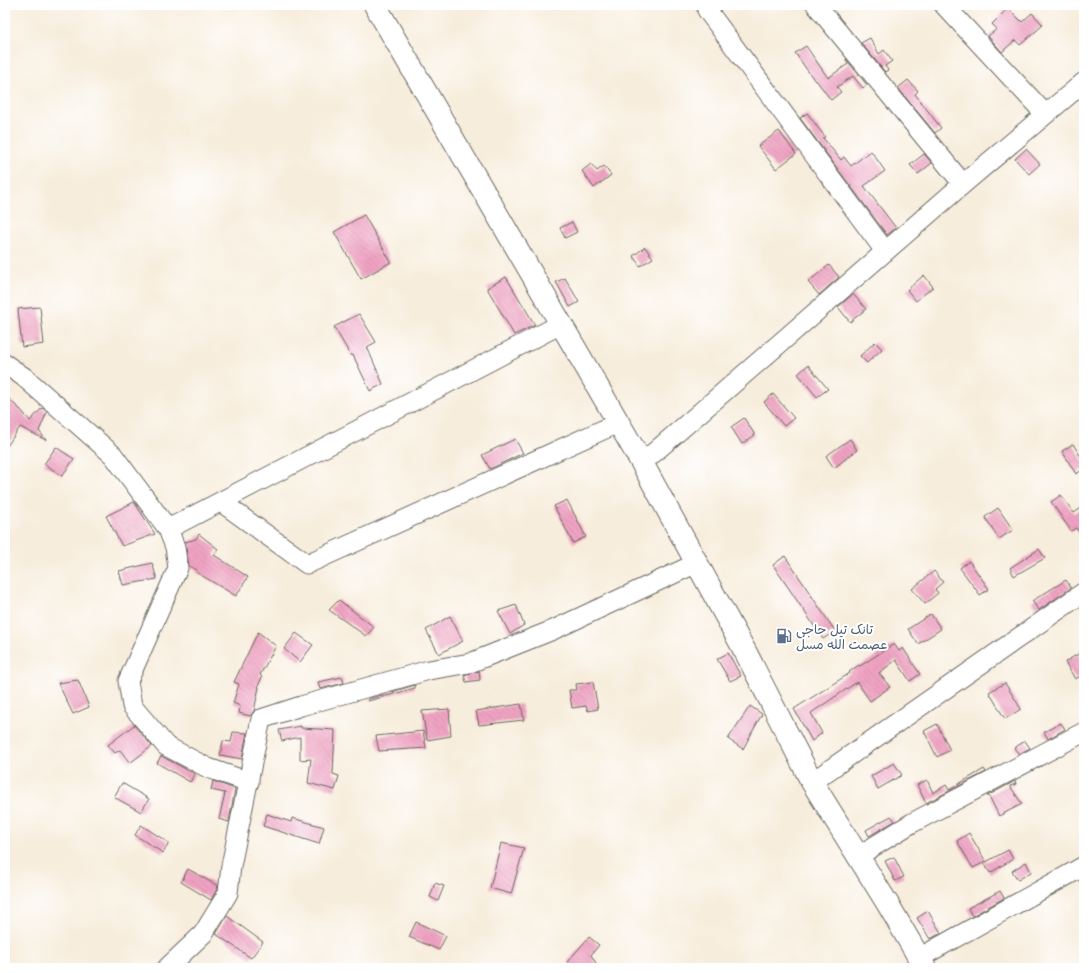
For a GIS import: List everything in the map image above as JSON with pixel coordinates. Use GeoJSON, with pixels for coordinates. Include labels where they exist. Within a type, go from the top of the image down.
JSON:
{"type":"FeatureCollection","features":[{"type":"Feature","properties":{"kind":"main road"},"geometry":{"type":"LineString","coordinates":[[375,5],[642,463],[746,653],[812,782],[889,906],[922,963]]}},
{"type":"Feature","properties":{"kind":"street"},"geometry":{"type":"LineString","coordinates":[[712,5],[707,10],[885,251]]}},
{"type":"Feature","properties":{"kind":"street"},"geometry":{"type":"LineString","coordinates":[[816,5],[963,184]]}},
{"type":"Feature","properties":{"kind":"street"},"geometry":{"type":"LineString","coordinates":[[944,5],[1045,114]]}},
{"type":"Feature","properties":{"kind":"street"},"geometry":{"type":"LineString","coordinates":[[642,463],[963,184],[1045,114],[1083,86]]}},
{"type":"Feature","properties":{"kind":"street"},"geometry":{"type":"LineString","coordinates":[[168,529],[561,324]]}},
{"type":"Feature","properties":{"kind":"street"},"geometry":{"type":"LineString","coordinates":[[5,364],[24,376],[113,455],[168,529],[176,547],[178,568],[128,681],[132,706],[166,746],[208,768],[249,782]]}},
{"type":"Feature","properties":{"kind":"street"},"geometry":{"type":"LineString","coordinates":[[221,502],[307,564],[618,422]]}},
{"type":"Feature","properties":{"kind":"street"},"geometry":{"type":"LineString","coordinates":[[167,968],[203,934],[228,893],[231,866],[261,719],[301,706],[429,670],[470,663],[553,630],[697,563]]}},
{"type":"Feature","properties":{"kind":"street"},"geometry":{"type":"LineString","coordinates":[[812,782],[1084,592]]}},
{"type":"Feature","properties":{"kind":"street"},"geometry":{"type":"LineString","coordinates":[[858,856],[912,823],[1084,732]]}},
{"type":"Feature","properties":{"kind":"street"},"geometry":{"type":"LineString","coordinates":[[922,963],[1084,866]]}},
{"type":"Feature","properties":{"kind":"building"},"geometry":{"type":"Polygon","coordinates":[[[1008,8],[1022,22],[1032,13],[1043,25],[1020,45],[1015,40],[1002,52],[988,36],[997,29],[992,24],[1008,8]]]}},
{"type":"Feature","properties":{"kind":"building"},"geometry":{"type":"Polygon","coordinates":[[[870,38],[879,54],[884,50],[892,61],[885,66],[888,70],[885,72],[861,43],[870,38]]]}},
{"type":"Feature","properties":{"kind":"building"},"geometry":{"type":"Polygon","coordinates":[[[806,46],[828,78],[848,64],[846,59],[867,85],[863,88],[853,76],[837,87],[841,92],[831,100],[795,53],[806,46]]]}},
{"type":"Feature","properties":{"kind":"building"},"geometry":{"type":"Polygon","coordinates":[[[908,80],[918,91],[915,94],[941,128],[935,133],[898,88],[908,80]]]}},
{"type":"Feature","properties":{"kind":"building"},"geometry":{"type":"Polygon","coordinates":[[[807,113],[825,137],[823,138],[841,160],[844,157],[851,166],[871,151],[885,171],[864,186],[896,228],[887,235],[800,118],[807,113]]]}},
{"type":"Feature","properties":{"kind":"building"},"geometry":{"type":"Polygon","coordinates":[[[779,131],[796,154],[776,169],[758,146],[779,131]]]}},
{"type":"Feature","properties":{"kind":"building"},"geometry":{"type":"Polygon","coordinates":[[[1026,149],[1040,164],[1029,174],[1015,159],[1026,149]]]}},
{"type":"Feature","properties":{"kind":"building"},"geometry":{"type":"Polygon","coordinates":[[[924,154],[932,163],[918,174],[910,165],[924,154]]]}},
{"type":"Feature","properties":{"kind":"building"},"geometry":{"type":"Polygon","coordinates":[[[591,164],[597,171],[604,166],[611,175],[594,188],[582,171],[591,164]]]}},
{"type":"Feature","properties":{"kind":"building"},"geometry":{"type":"Polygon","coordinates":[[[364,215],[391,262],[361,279],[334,232],[364,215]]]}},
{"type":"Feature","properties":{"kind":"building"},"geometry":{"type":"Polygon","coordinates":[[[572,222],[577,232],[565,238],[560,228],[572,222]]]}},
{"type":"Feature","properties":{"kind":"building"},"geometry":{"type":"Polygon","coordinates":[[[645,247],[653,258],[640,266],[633,256],[645,247]]]}},
{"type":"Feature","properties":{"kind":"building"},"geometry":{"type":"Polygon","coordinates":[[[829,265],[839,277],[819,295],[808,282],[829,265]]]}},
{"type":"Feature","properties":{"kind":"building"},"geometry":{"type":"Polygon","coordinates":[[[924,275],[933,287],[916,301],[907,290],[924,275]]]}},
{"type":"Feature","properties":{"kind":"building"},"geometry":{"type":"Polygon","coordinates":[[[506,277],[535,325],[514,335],[487,288],[506,277]]]}},
{"type":"Feature","properties":{"kind":"building"},"geometry":{"type":"Polygon","coordinates":[[[565,278],[579,302],[570,307],[556,282],[565,278]]]}},
{"type":"Feature","properties":{"kind":"building"},"geometry":{"type":"Polygon","coordinates":[[[853,294],[866,309],[850,322],[838,307],[853,294]]]}},
{"type":"Feature","properties":{"kind":"building"},"geometry":{"type":"Polygon","coordinates":[[[40,307],[44,344],[22,347],[18,309],[40,307]]]}},
{"type":"Feature","properties":{"kind":"building"},"geometry":{"type":"Polygon","coordinates":[[[359,314],[376,342],[367,347],[383,384],[370,391],[353,355],[351,356],[334,327],[359,314]]]}},
{"type":"Feature","properties":{"kind":"building"},"geometry":{"type":"Polygon","coordinates":[[[875,342],[882,349],[867,363],[860,356],[875,342]]]}},
{"type":"Feature","properties":{"kind":"building"},"geometry":{"type":"Polygon","coordinates":[[[808,365],[828,389],[817,397],[798,374],[808,365]]]}},
{"type":"Feature","properties":{"kind":"building"},"geometry":{"type":"Polygon","coordinates":[[[773,394],[794,418],[784,426],[764,402],[773,394]]]}},
{"type":"Feature","properties":{"kind":"building"},"geometry":{"type":"Polygon","coordinates":[[[5,396],[21,410],[30,421],[42,408],[47,412],[39,431],[46,440],[20,427],[5,449],[5,396]]]}},
{"type":"Feature","properties":{"kind":"building"},"geometry":{"type":"Polygon","coordinates":[[[744,418],[755,435],[742,444],[731,427],[744,418]]]}},
{"type":"Feature","properties":{"kind":"building"},"geometry":{"type":"Polygon","coordinates":[[[515,439],[523,453],[490,469],[482,455],[515,439]]]}},
{"type":"Feature","properties":{"kind":"building"},"geometry":{"type":"Polygon","coordinates":[[[850,439],[857,450],[834,468],[826,456],[850,439]]]}},
{"type":"Feature","properties":{"kind":"building"},"geometry":{"type":"Polygon","coordinates":[[[1073,444],[1084,462],[1084,469],[1076,474],[1062,451],[1073,444]]]}},
{"type":"Feature","properties":{"kind":"building"},"geometry":{"type":"Polygon","coordinates":[[[56,447],[74,459],[62,476],[44,464],[56,447]]]}},
{"type":"Feature","properties":{"kind":"building"},"geometry":{"type":"Polygon","coordinates":[[[1061,495],[1074,513],[1084,506],[1084,540],[1076,528],[1071,531],[1051,502],[1061,495]]]}},
{"type":"Feature","properties":{"kind":"building"},"geometry":{"type":"Polygon","coordinates":[[[567,500],[586,537],[573,543],[554,506],[567,500]]]}},
{"type":"Feature","properties":{"kind":"building"},"geometry":{"type":"Polygon","coordinates":[[[134,502],[155,534],[122,546],[106,516],[134,502]]]}},
{"type":"Feature","properties":{"kind":"building"},"geometry":{"type":"Polygon","coordinates":[[[998,508],[1013,530],[999,539],[985,517],[998,508]]]}},
{"type":"Feature","properties":{"kind":"building"},"geometry":{"type":"Polygon","coordinates":[[[199,534],[218,549],[214,555],[248,577],[236,596],[196,572],[197,570],[189,566],[185,542],[196,539],[199,534]]]}},
{"type":"Feature","properties":{"kind":"building"},"geometry":{"type":"Polygon","coordinates":[[[1039,549],[1045,558],[1014,576],[1010,568],[1039,549]]]}},
{"type":"Feature","properties":{"kind":"building"},"geometry":{"type":"Polygon","coordinates":[[[785,556],[835,631],[823,639],[773,565],[785,556]]]}},
{"type":"Feature","properties":{"kind":"building"},"geometry":{"type":"Polygon","coordinates":[[[969,561],[989,589],[980,595],[960,568],[969,561]]]}},
{"type":"Feature","properties":{"kind":"building"},"geometry":{"type":"Polygon","coordinates":[[[152,563],[157,579],[123,585],[119,571],[152,563]]]}},
{"type":"Feature","properties":{"kind":"building"},"geometry":{"type":"Polygon","coordinates":[[[934,571],[943,582],[935,589],[938,593],[925,604],[912,589],[934,571]]]}},
{"type":"Feature","properties":{"kind":"building"},"geometry":{"type":"Polygon","coordinates":[[[1066,580],[1071,588],[1039,610],[1032,601],[1066,580]]]}},
{"type":"Feature","properties":{"kind":"building"},"geometry":{"type":"Polygon","coordinates":[[[339,600],[374,627],[366,636],[329,610],[339,600]]]}},
{"type":"Feature","properties":{"kind":"building"},"geometry":{"type":"Polygon","coordinates":[[[516,605],[524,625],[510,634],[498,611],[516,605]]]}},
{"type":"Feature","properties":{"kind":"building"},"geometry":{"type":"Polygon","coordinates":[[[931,614],[941,629],[918,644],[908,629],[931,614]]]}},
{"type":"Feature","properties":{"kind":"building"},"geometry":{"type":"Polygon","coordinates":[[[450,616],[463,641],[439,654],[426,630],[450,616]]]}},
{"type":"Feature","properties":{"kind":"building"},"geometry":{"type":"Polygon","coordinates":[[[258,632],[276,646],[260,675],[262,677],[258,686],[254,711],[250,716],[239,713],[240,706],[233,703],[239,684],[234,682],[258,632]]]}},
{"type":"Feature","properties":{"kind":"building"},"geometry":{"type":"Polygon","coordinates":[[[296,633],[313,645],[300,662],[284,649],[296,633]]]}},
{"type":"Feature","properties":{"kind":"building"},"geometry":{"type":"Polygon","coordinates":[[[894,644],[899,651],[903,648],[920,674],[910,681],[896,660],[879,673],[890,687],[870,701],[857,682],[811,713],[822,733],[812,741],[794,709],[850,673],[849,672],[859,665],[860,666],[894,644]]]}},
{"type":"Feature","properties":{"kind":"building"},"geometry":{"type":"Polygon","coordinates":[[[728,653],[741,676],[730,681],[717,659],[728,653]]]}},
{"type":"Feature","properties":{"kind":"building"},"geometry":{"type":"Polygon","coordinates":[[[1078,654],[1084,664],[1084,674],[1075,679],[1065,662],[1078,654]]]}},
{"type":"Feature","properties":{"kind":"building"},"geometry":{"type":"Polygon","coordinates":[[[479,671],[480,680],[466,682],[464,675],[479,671]]]}},
{"type":"Feature","properties":{"kind":"building"},"geometry":{"type":"Polygon","coordinates":[[[342,677],[344,683],[320,689],[318,682],[342,677]]]}},
{"type":"Feature","properties":{"kind":"building"},"geometry":{"type":"Polygon","coordinates":[[[78,680],[89,707],[73,714],[58,683],[78,680]]]}},
{"type":"Feature","properties":{"kind":"building"},"geometry":{"type":"Polygon","coordinates":[[[593,682],[598,709],[588,711],[586,706],[572,708],[569,690],[577,690],[576,684],[593,682]]]}},
{"type":"Feature","properties":{"kind":"building"},"geometry":{"type":"Polygon","coordinates":[[[1005,683],[1021,709],[1005,719],[989,692],[1005,683]]]}},
{"type":"Feature","properties":{"kind":"building"},"geometry":{"type":"Polygon","coordinates":[[[415,685],[415,688],[368,701],[368,699],[415,685]]]}},
{"type":"Feature","properties":{"kind":"building"},"geometry":{"type":"Polygon","coordinates":[[[521,704],[524,720],[479,725],[476,711],[521,704]]]}},
{"type":"Feature","properties":{"kind":"building"},"geometry":{"type":"Polygon","coordinates":[[[750,706],[762,714],[743,749],[728,739],[750,706]]]}},
{"type":"Feature","properties":{"kind":"building"},"geometry":{"type":"Polygon","coordinates":[[[449,709],[451,736],[427,740],[422,711],[449,709]]]}},
{"type":"Feature","properties":{"kind":"building"},"geometry":{"type":"Polygon","coordinates":[[[1061,723],[1065,729],[1048,739],[1044,732],[1061,723]]]}},
{"type":"Feature","properties":{"kind":"building"},"geometry":{"type":"Polygon","coordinates":[[[937,724],[950,750],[937,757],[924,731],[937,724]]]}},
{"type":"Feature","properties":{"kind":"building"},"geometry":{"type":"Polygon","coordinates":[[[134,725],[152,746],[130,763],[120,750],[115,753],[108,745],[134,725]]]}},
{"type":"Feature","properties":{"kind":"building"},"geometry":{"type":"Polygon","coordinates":[[[301,726],[301,728],[335,730],[333,774],[339,776],[335,790],[308,783],[311,759],[300,760],[300,737],[282,741],[279,730],[301,726]]]}},
{"type":"Feature","properties":{"kind":"building"},"geometry":{"type":"Polygon","coordinates":[[[423,731],[426,748],[379,751],[376,736],[423,731]]]}},
{"type":"Feature","properties":{"kind":"building"},"geometry":{"type":"Polygon","coordinates":[[[233,732],[247,733],[242,759],[220,755],[223,741],[231,742],[233,732]]]}},
{"type":"Feature","properties":{"kind":"building"},"geometry":{"type":"Polygon","coordinates":[[[1025,741],[1030,748],[1019,754],[1014,748],[1025,741]]]}},
{"type":"Feature","properties":{"kind":"building"},"geometry":{"type":"Polygon","coordinates":[[[161,756],[195,774],[190,782],[157,763],[161,756]]]}},
{"type":"Feature","properties":{"kind":"building"},"geometry":{"type":"Polygon","coordinates":[[[894,763],[902,775],[878,789],[871,776],[894,763]]]}},
{"type":"Feature","properties":{"kind":"building"},"geometry":{"type":"Polygon","coordinates":[[[984,769],[986,772],[926,803],[917,785],[927,780],[933,793],[946,785],[949,790],[984,769]]]}},
{"type":"Feature","properties":{"kind":"building"},"geometry":{"type":"Polygon","coordinates":[[[213,781],[235,789],[229,822],[219,819],[225,793],[211,790],[213,781]]]}},
{"type":"Feature","properties":{"kind":"building"},"geometry":{"type":"Polygon","coordinates":[[[1015,781],[1016,784],[1010,786],[1022,804],[999,816],[989,796],[987,796],[1015,781]]]}},
{"type":"Feature","properties":{"kind":"building"},"geometry":{"type":"Polygon","coordinates":[[[122,783],[149,799],[141,812],[114,797],[122,783]]]}},
{"type":"Feature","properties":{"kind":"building"},"geometry":{"type":"Polygon","coordinates":[[[267,814],[291,822],[292,818],[324,827],[319,844],[263,826],[267,814]]]}},
{"type":"Feature","properties":{"kind":"building"},"geometry":{"type":"Polygon","coordinates":[[[891,816],[895,821],[869,836],[866,830],[891,816]]]}},
{"type":"Feature","properties":{"kind":"building"},"geometry":{"type":"Polygon","coordinates":[[[141,825],[169,843],[163,853],[135,835],[141,825]]]}},
{"type":"Feature","properties":{"kind":"building"},"geometry":{"type":"Polygon","coordinates":[[[969,833],[986,862],[1008,850],[1013,859],[990,873],[984,863],[985,862],[973,868],[957,841],[969,833]]]}},
{"type":"Feature","properties":{"kind":"building"},"geometry":{"type":"Polygon","coordinates":[[[501,843],[524,848],[511,894],[490,888],[501,843]]]}},
{"type":"Feature","properties":{"kind":"building"},"geometry":{"type":"Polygon","coordinates":[[[894,857],[904,877],[895,881],[885,861],[894,857]]]}},
{"type":"Feature","properties":{"kind":"building"},"geometry":{"type":"Polygon","coordinates":[[[1026,862],[1031,872],[1018,880],[1012,871],[1026,862]]]}},
{"type":"Feature","properties":{"kind":"building"},"geometry":{"type":"Polygon","coordinates":[[[188,869],[218,886],[211,900],[181,882],[188,869]]]}},
{"type":"Feature","properties":{"kind":"building"},"geometry":{"type":"Polygon","coordinates":[[[435,883],[444,886],[438,901],[430,897],[435,883]]]}},
{"type":"Feature","properties":{"kind":"building"},"geometry":{"type":"Polygon","coordinates":[[[1000,891],[1004,898],[972,916],[968,908],[1000,891]]]}},
{"type":"Feature","properties":{"kind":"building"},"geometry":{"type":"Polygon","coordinates":[[[928,911],[941,933],[930,939],[917,918],[928,911]]]}},
{"type":"Feature","properties":{"kind":"building"},"geometry":{"type":"Polygon","coordinates":[[[227,916],[263,942],[251,958],[216,934],[227,916]]]}},
{"type":"Feature","properties":{"kind":"building"},"geometry":{"type":"Polygon","coordinates":[[[416,922],[446,936],[439,950],[409,937],[416,922]]]}},
{"type":"Feature","properties":{"kind":"building"},"geometry":{"type":"Polygon","coordinates":[[[589,937],[599,945],[591,955],[599,968],[574,968],[567,962],[589,937]]]}},
{"type":"Feature","properties":{"kind":"place","name":"تانک تیل حاجی عصمت الله مسل"},"geometry":{"type":"Point","coordinates":[784,636]}}]}
